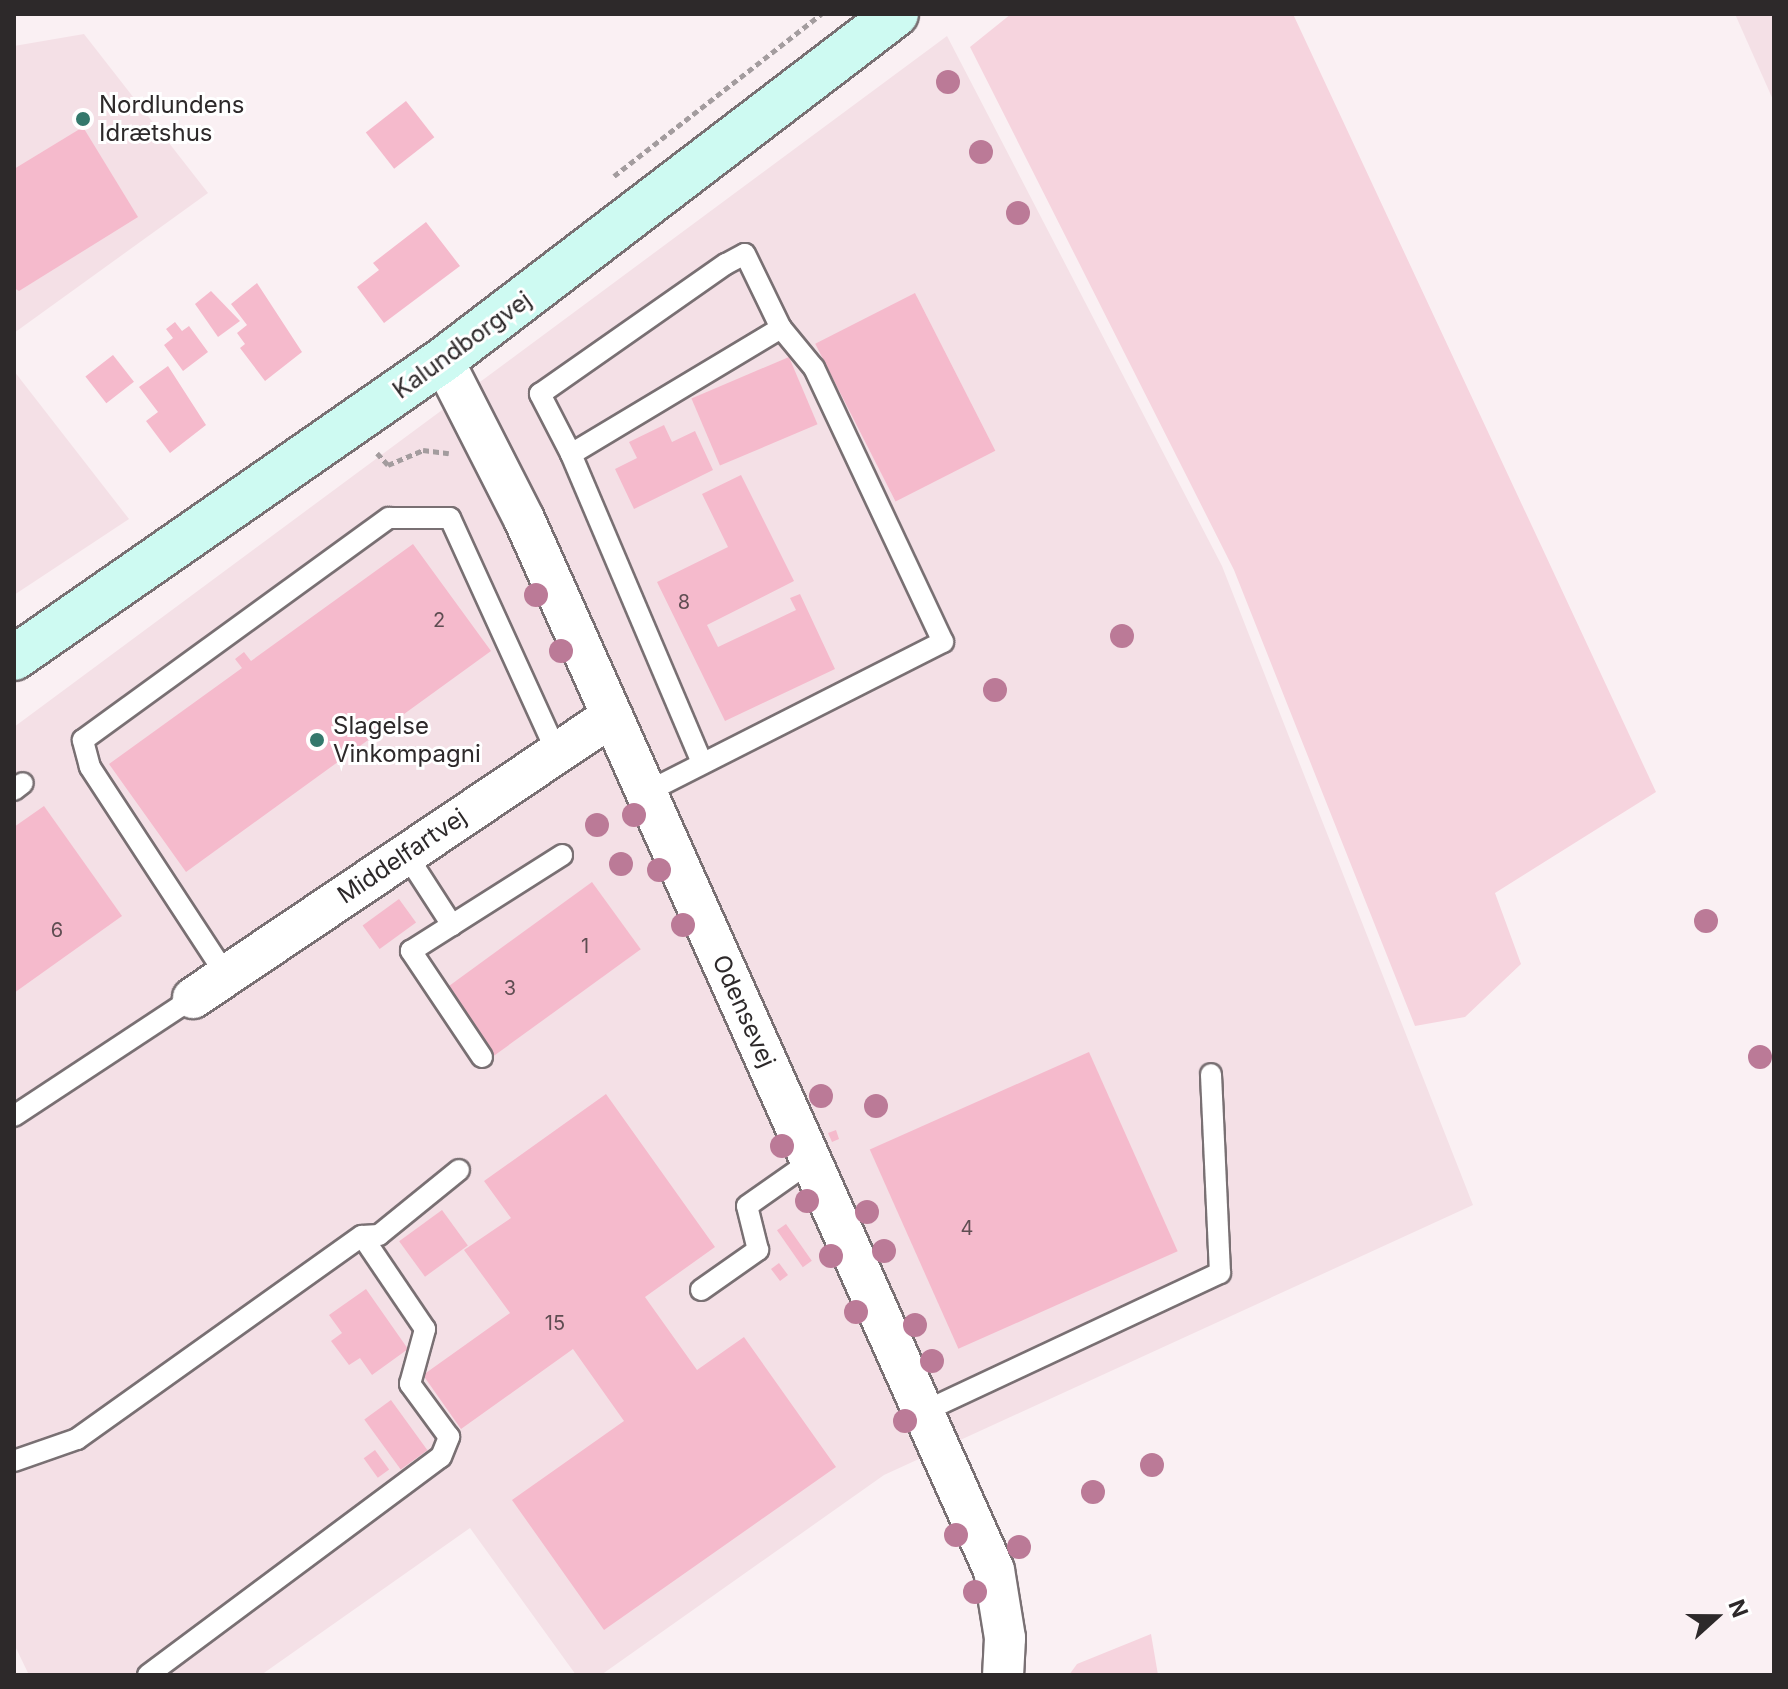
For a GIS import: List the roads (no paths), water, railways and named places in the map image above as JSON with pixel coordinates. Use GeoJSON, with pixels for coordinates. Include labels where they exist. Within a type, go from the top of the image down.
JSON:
{"type":"FeatureCollection","features":[{"type":"Feature","properties":{"kind":"street","name":"Kalundborgvej"},"geometry":{"type":"LineString","coordinates":[[14,658],[443,360],[896,14]]}},
{"type":"Feature","properties":{"kind":"street","name":"Odensevej"},"geometry":{"type":"LineString","coordinates":[[443,360],[524,519],[994,1570],[1005,1638],[1003,1675]]}},
{"type":"Feature","properties":{"kind":"street","name":"Middelfartvej"},"geometry":{"type":"LineString","coordinates":[[193,998],[612,716]]}},
{"type":"Feature","properties":{"kind":"lane"},"geometry":{"type":"LineString","coordinates":[[647,792],[701,760],[943,642],[814,368],[781,328],[745,254],[726,264],[540,394],[571,454],[701,760]]}},
{"type":"Feature","properties":{"kind":"lane"},"geometry":{"type":"LineString","coordinates":[[571,454],[781,328]]}},
{"type":"Feature","properties":{"kind":"lane"},"geometry":{"type":"LineString","coordinates":[[226,975],[90,767],[83,740],[389,518],[450,518],[557,753]]}},
{"type":"Feature","properties":{"kind":"lane"},"geometry":{"type":"LineString","coordinates":[[406,854],[452,925]]}},
{"type":"Feature","properties":{"kind":"lane"},"geometry":{"type":"LineString","coordinates":[[482,1057],[411,951],[562,855]]}},
{"type":"Feature","properties":{"kind":"lane"},"geometry":{"type":"LineString","coordinates":[[14,1116],[193,998]]}},
{"type":"Feature","properties":{"kind":"lane"},"geometry":{"type":"LineString","coordinates":[[923,1412],[1220,1273],[1211,1074]]}},
{"type":"Feature","properties":{"kind":"lane"},"geometry":{"type":"LineString","coordinates":[[701,1290],[758,1250],[747,1206],[811,1161]]}},
{"type":"Feature","properties":{"kind":"lane"},"geometry":{"type":"LineString","coordinates":[[14,1461],[77,1439],[362,1236],[379,1235],[459,1170]]}},
{"type":"Feature","properties":{"kind":"lane"},"geometry":{"type":"LineString","coordinates":[[148,1675],[441,1457],[449,1437],[410,1384],[425,1329],[362,1236]]}},
{"type":"Feature","properties":{"kind":"place","name":"Nordlundens Idrætshus"},"geometry":{"type":"Point","coordinates":[83,119]}},
{"type":"Feature","properties":{"kind":"place","name":"Slagelse Vinkompagni"},"geometry":{"type":"Point","coordinates":[317,740]}}]}
